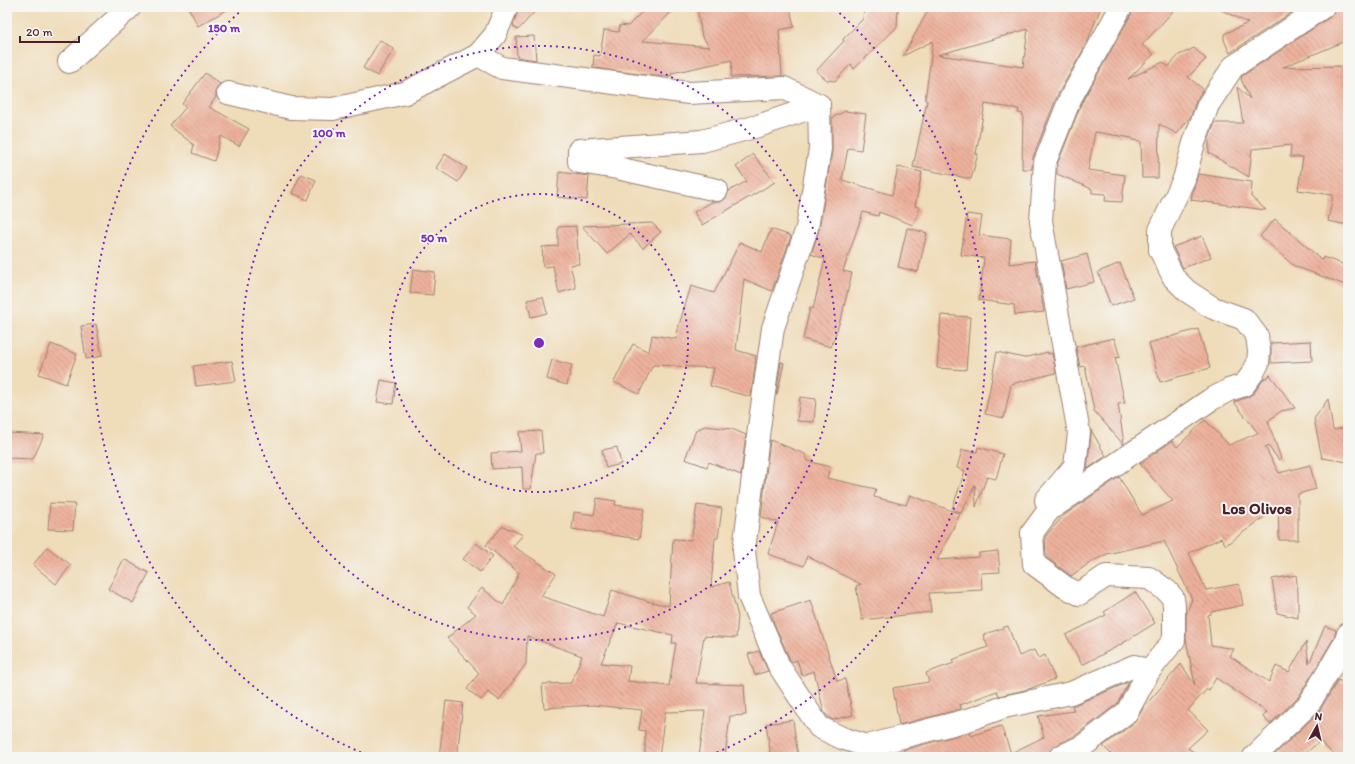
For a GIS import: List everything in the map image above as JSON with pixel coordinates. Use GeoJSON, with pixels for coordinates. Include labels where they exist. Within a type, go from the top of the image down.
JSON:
{"type":"FeatureCollection","features":[{"type":"Feature","properties":{"kind":"street"},"geometry":{"type":"LineString","coordinates":[[69,62],[130,7]]}},
{"type":"Feature","properties":{"kind":"street"},"geometry":{"type":"LineString","coordinates":[[228,93],[291,108],[333,109],[405,92],[478,55],[496,35],[508,7]]}},
{"type":"Feature","properties":{"kind":"street"},"geometry":{"type":"LineString","coordinates":[[1049,510],[1046,500],[1075,466],[1079,433],[1041,221],[1045,162],[1070,99],[1121,7]]}},
{"type":"Feature","properties":{"kind":"street"},"geometry":{"type":"LineString","coordinates":[[1060,757],[1083,746],[1127,712],[1149,671],[1174,640],[1173,598],[1167,591],[1149,578],[1106,576],[1079,594],[1064,588],[1034,564],[1032,533],[1049,510],[1210,400],[1229,390],[1244,385],[1258,364],[1259,351],[1257,336],[1244,319],[1213,308],[1187,291],[1174,278],[1160,250],[1160,230],[1184,179],[1194,143],[1208,105],[1233,67],[1323,7]]}},
{"type":"Feature","properties":{"kind":"street"},"geometry":{"type":"LineString","coordinates":[[478,55],[502,68],[689,93],[784,88],[819,105]]}},
{"type":"Feature","properties":{"kind":"street"},"geometry":{"type":"LineString","coordinates":[[717,190],[618,168],[579,162],[578,150],[702,141],[758,126],[819,105]]}},
{"type":"Feature","properties":{"kind":"street"},"geometry":{"type":"LineString","coordinates":[[819,105],[820,149],[807,228],[773,328],[744,550],[749,596],[779,666],[820,727],[842,738],[868,746],[968,720],[1004,706],[1071,693],[1134,666],[1149,671]]}},
{"type":"Feature","properties":{"kind":"street"},"geometry":{"type":"LineString","coordinates":[[1254,757],[1309,704],[1345,644],[1348,634]]}},
{"type":"Feature","properties":{"kind":"building"},"geometry":{"type":"Polygon","coordinates":[[[188,7],[232,7],[198,26],[188,7]]]}},
{"type":"Feature","properties":{"kind":"building"},"geometry":{"type":"Polygon","coordinates":[[[519,7],[539,7],[518,30],[513,26],[519,7]]]}},
{"type":"Feature","properties":{"kind":"building"},"geometry":{"type":"Polygon","coordinates":[[[647,7],[676,7],[643,41],[710,47],[702,37],[697,7],[790,7],[794,27],[779,30],[782,76],[731,77],[732,60],[672,73],[671,76],[653,76],[593,68],[594,55],[600,56],[604,30],[619,32],[620,25],[628,26],[647,7]]]}},
{"type":"Feature","properties":{"kind":"building"},"geometry":{"type":"Polygon","coordinates":[[[864,7],[898,7],[897,27],[854,69],[851,64],[835,81],[827,80],[816,71],[844,41],[843,39],[863,19],[864,7]]]}},
{"type":"Feature","properties":{"kind":"building"},"geometry":{"type":"Polygon","coordinates":[[[930,7],[1101,7],[1086,45],[1058,94],[1033,157],[1032,169],[1022,169],[1023,114],[1018,113],[1019,109],[985,104],[976,154],[978,154],[971,179],[913,167],[927,101],[925,100],[933,41],[903,56],[930,7]],[[1028,29],[938,55],[1023,67],[1028,29]]]}},
{"type":"Feature","properties":{"kind":"building"},"geometry":{"type":"Polygon","coordinates":[[[1134,7],[1177,7],[1142,45],[1154,54],[1128,79],[1163,62],[1168,67],[1179,55],[1194,48],[1206,59],[1188,77],[1203,89],[1196,101],[1191,116],[1177,134],[1159,124],[1158,178],[1142,178],[1141,141],[1132,140],[1132,138],[1095,132],[1088,170],[1125,175],[1122,202],[1105,201],[1106,194],[1092,193],[1092,189],[1057,174],[1057,165],[1081,104],[1134,7]]]}},
{"type":"Feature","properties":{"kind":"building"},"geometry":{"type":"Polygon","coordinates":[[[1215,7],[1300,7],[1230,53],[1224,40],[1224,34],[1248,23],[1215,7]]]}},
{"type":"Feature","properties":{"kind":"building"},"geometry":{"type":"Polygon","coordinates":[[[1335,7],[1348,7],[1348,40],[1283,67],[1348,66],[1348,225],[1328,221],[1333,195],[1298,190],[1303,157],[1290,157],[1291,145],[1252,149],[1249,177],[1209,153],[1209,138],[1215,123],[1243,123],[1237,87],[1250,99],[1241,79],[1242,76],[1330,17],[1334,13],[1335,7]]]}},
{"type":"Feature","properties":{"kind":"building"},"geometry":{"type":"Polygon","coordinates":[[[534,36],[536,60],[517,57],[516,37],[534,36]]]}},
{"type":"Feature","properties":{"kind":"building"},"geometry":{"type":"Polygon","coordinates":[[[380,40],[394,49],[377,76],[363,68],[380,40]]]}},
{"type":"Feature","properties":{"kind":"building"},"geometry":{"type":"Polygon","coordinates":[[[205,73],[220,84],[216,90],[216,97],[209,107],[249,129],[239,146],[221,136],[214,161],[192,153],[194,145],[170,126],[186,107],[182,104],[205,73]]]}},
{"type":"Feature","properties":{"kind":"building"},"geometry":{"type":"Polygon","coordinates":[[[845,111],[866,114],[861,150],[848,148],[842,180],[892,195],[898,167],[922,172],[915,206],[920,208],[913,225],[879,212],[878,216],[863,212],[843,271],[852,273],[842,315],[831,347],[803,339],[810,308],[813,309],[825,259],[811,254],[819,230],[832,151],[832,118],[845,111]]]}},
{"type":"Feature","properties":{"kind":"building"},"geometry":{"type":"Polygon","coordinates":[[[445,154],[467,168],[458,182],[436,168],[445,154]]]}},
{"type":"Feature","properties":{"kind":"building"},"geometry":{"type":"Polygon","coordinates":[[[753,154],[775,182],[702,225],[694,212],[712,202],[721,202],[726,198],[729,191],[747,181],[736,167],[753,154]]]}},
{"type":"Feature","properties":{"kind":"building"},"geometry":{"type":"Polygon","coordinates":[[[559,172],[589,176],[587,200],[557,197],[559,172]]]}},
{"type":"Feature","properties":{"kind":"building"},"geometry":{"type":"Polygon","coordinates":[[[301,174],[316,180],[308,200],[292,193],[301,174]]]}},
{"type":"Feature","properties":{"kind":"building"},"geometry":{"type":"Polygon","coordinates":[[[1198,174],[1252,182],[1251,197],[1266,210],[1191,200],[1198,174]]]}},
{"type":"Feature","properties":{"kind":"building"},"geometry":{"type":"Polygon","coordinates":[[[967,214],[982,216],[979,235],[1011,239],[1009,264],[1035,261],[1044,312],[1015,315],[1014,305],[979,300],[984,258],[961,255],[967,214]]]}},
{"type":"Feature","properties":{"kind":"building"},"geometry":{"type":"Polygon","coordinates":[[[1275,219],[1322,260],[1323,257],[1348,266],[1348,272],[1345,280],[1348,283],[1348,286],[1294,266],[1260,236],[1275,219]]]}},
{"type":"Feature","properties":{"kind":"building"},"geometry":{"type":"Polygon","coordinates":[[[652,223],[661,232],[643,248],[630,234],[607,254],[582,226],[652,223]]]}},
{"type":"Feature","properties":{"kind":"building"},"geometry":{"type":"Polygon","coordinates":[[[576,226],[579,264],[570,265],[576,288],[559,293],[553,266],[543,267],[542,247],[558,246],[558,227],[576,226]]]}},
{"type":"Feature","properties":{"kind":"building"},"geometry":{"type":"Polygon","coordinates":[[[907,228],[927,233],[918,272],[898,267],[907,228]]]}},
{"type":"Feature","properties":{"kind":"building"},"geometry":{"type":"Polygon","coordinates":[[[771,229],[791,236],[772,291],[744,279],[736,350],[756,356],[751,397],[710,386],[714,368],[653,365],[639,394],[614,382],[633,344],[649,352],[652,335],[677,339],[678,328],[691,286],[714,293],[740,242],[762,252],[771,229]]]}},
{"type":"Feature","properties":{"kind":"building"},"geometry":{"type":"Polygon","coordinates":[[[1202,236],[1211,257],[1183,268],[1173,247],[1202,236]]]}},
{"type":"Feature","properties":{"kind":"building"},"geometry":{"type":"Polygon","coordinates":[[[1087,254],[1094,282],[1066,289],[1061,261],[1087,254]]]}},
{"type":"Feature","properties":{"kind":"building"},"geometry":{"type":"Polygon","coordinates":[[[1120,263],[1134,298],[1111,306],[1098,272],[1120,263]]]}},
{"type":"Feature","properties":{"kind":"building"},"geometry":{"type":"Polygon","coordinates":[[[413,269],[435,272],[433,295],[410,293],[413,269]]]}},
{"type":"Feature","properties":{"kind":"building"},"geometry":{"type":"Polygon","coordinates":[[[543,297],[547,313],[531,317],[527,300],[543,297]]]}},
{"type":"Feature","properties":{"kind":"building"},"geometry":{"type":"Polygon","coordinates":[[[941,315],[970,317],[966,370],[937,368],[941,315]]]}},
{"type":"Feature","properties":{"kind":"building"},"geometry":{"type":"Polygon","coordinates":[[[96,324],[102,356],[86,359],[81,326],[96,324]]]}},
{"type":"Feature","properties":{"kind":"building"},"geometry":{"type":"Polygon","coordinates":[[[1198,329],[1210,368],[1160,382],[1149,343],[1198,329]]]}},
{"type":"Feature","properties":{"kind":"building"},"geometry":{"type":"Polygon","coordinates":[[[1114,338],[1120,357],[1115,358],[1125,403],[1118,404],[1123,444],[1094,411],[1085,366],[1080,367],[1076,347],[1114,338]]]}},
{"type":"Feature","properties":{"kind":"building"},"geometry":{"type":"Polygon","coordinates":[[[1311,341],[1312,361],[1271,363],[1271,343],[1311,341]]]}},
{"type":"Feature","properties":{"kind":"building"},"geometry":{"type":"Polygon","coordinates":[[[51,344],[77,354],[66,384],[39,374],[51,344]]]}},
{"type":"Feature","properties":{"kind":"building"},"geometry":{"type":"Polygon","coordinates":[[[997,352],[1024,358],[1048,352],[1048,354],[1052,353],[1056,373],[1011,384],[1004,418],[985,414],[997,352]]]}},
{"type":"Feature","properties":{"kind":"building"},"geometry":{"type":"Polygon","coordinates":[[[552,360],[572,365],[567,385],[547,379],[552,360]]]}},
{"type":"Feature","properties":{"kind":"building"},"geometry":{"type":"Polygon","coordinates":[[[232,361],[236,381],[196,386],[193,366],[232,361]]]}},
{"type":"Feature","properties":{"kind":"building"},"geometry":{"type":"Polygon","coordinates":[[[781,362],[784,363],[776,395],[781,362]]]}},
{"type":"Feature","properties":{"kind":"building"},"geometry":{"type":"Polygon","coordinates":[[[1270,375],[1295,408],[1281,411],[1268,421],[1281,459],[1279,460],[1268,446],[1265,447],[1279,473],[1310,465],[1316,489],[1298,494],[1298,540],[1279,540],[1278,507],[1226,545],[1221,538],[1189,553],[1206,590],[1239,584],[1243,605],[1211,612],[1211,614],[1208,615],[1211,645],[1234,649],[1230,656],[1269,682],[1276,666],[1289,672],[1306,642],[1309,664],[1325,626],[1336,630],[1334,638],[1299,696],[1270,724],[1263,717],[1267,712],[1216,678],[1209,690],[1207,689],[1188,710],[1208,730],[1188,748],[1201,757],[1114,757],[1103,746],[1135,722],[1144,707],[1181,664],[1195,685],[1186,639],[1186,615],[1192,599],[1164,541],[1107,554],[1091,562],[1071,576],[1046,557],[1045,537],[1063,516],[1119,477],[1142,515],[1173,501],[1140,464],[1172,441],[1177,447],[1205,420],[1229,445],[1258,433],[1234,402],[1254,393],[1263,380],[1270,375]]]}},
{"type":"Feature","properties":{"kind":"building"},"geometry":{"type":"Polygon","coordinates":[[[381,380],[396,383],[393,404],[377,402],[381,380]]]}},
{"type":"Feature","properties":{"kind":"building"},"geometry":{"type":"Polygon","coordinates":[[[800,397],[816,399],[814,422],[797,421],[800,397]]]}},
{"type":"Feature","properties":{"kind":"building"},"geometry":{"type":"Polygon","coordinates":[[[1328,399],[1333,430],[1348,427],[1348,462],[1322,458],[1314,419],[1328,399]]]}},
{"type":"Feature","properties":{"kind":"building"},"geometry":{"type":"Polygon","coordinates":[[[705,426],[732,429],[746,435],[741,475],[709,462],[707,467],[685,459],[696,430],[705,426]]]}},
{"type":"Feature","properties":{"kind":"building"},"geometry":{"type":"Polygon","coordinates":[[[1091,430],[1106,456],[1087,469],[1091,434],[1091,430]]]}},
{"type":"Feature","properties":{"kind":"building"},"geometry":{"type":"Polygon","coordinates":[[[541,431],[543,453],[536,453],[531,489],[523,489],[522,467],[492,469],[491,453],[521,451],[519,432],[541,431]]]}},
{"type":"Feature","properties":{"kind":"building"},"geometry":{"type":"Polygon","coordinates":[[[9,433],[44,435],[33,459],[7,458],[9,433]]]}},
{"type":"Feature","properties":{"kind":"building"},"geometry":{"type":"Polygon","coordinates":[[[770,440],[805,454],[808,461],[830,467],[827,478],[876,489],[874,497],[906,505],[910,495],[960,514],[937,560],[979,557],[979,553],[998,551],[1000,572],[981,573],[982,590],[929,593],[931,612],[862,620],[856,586],[861,584],[807,556],[804,566],[768,554],[778,522],[761,517],[770,440]]]}},
{"type":"Feature","properties":{"kind":"building"},"geometry":{"type":"Polygon","coordinates":[[[617,447],[621,464],[606,468],[602,450],[617,447]]]}},
{"type":"Feature","properties":{"kind":"building"},"geometry":{"type":"Polygon","coordinates":[[[978,447],[1003,454],[996,479],[987,477],[976,507],[975,485],[961,513],[952,509],[965,471],[957,468],[962,450],[977,452],[978,447]]]}},
{"type":"Feature","properties":{"kind":"building"},"geometry":{"type":"Polygon","coordinates":[[[597,498],[616,501],[615,505],[644,509],[639,539],[572,529],[574,512],[594,515],[597,498]]]}},
{"type":"Feature","properties":{"kind":"building"},"geometry":{"type":"Polygon","coordinates":[[[50,503],[75,504],[73,530],[48,529],[50,503]]]}},
{"type":"Feature","properties":{"kind":"building"},"geometry":{"type":"Polygon","coordinates":[[[697,505],[722,508],[718,538],[715,538],[711,587],[729,582],[738,617],[736,638],[704,636],[696,683],[744,685],[746,715],[730,716],[725,757],[699,757],[705,711],[665,712],[659,757],[645,757],[645,731],[639,730],[642,710],[593,705],[544,708],[542,684],[571,683],[582,656],[527,636],[526,664],[499,700],[488,692],[481,700],[467,689],[479,673],[447,638],[476,614],[467,607],[482,588],[503,605],[519,573],[486,545],[503,526],[523,535],[513,546],[556,574],[541,596],[603,617],[612,590],[669,606],[673,539],[691,540],[697,505]],[[618,623],[601,663],[630,666],[628,681],[669,686],[676,643],[672,643],[673,635],[618,623]]]}},
{"type":"Feature","properties":{"kind":"building"},"geometry":{"type":"Polygon","coordinates":[[[476,543],[493,556],[480,572],[463,559],[476,543]]]}},
{"type":"Feature","properties":{"kind":"building"},"geometry":{"type":"Polygon","coordinates":[[[47,547],[71,565],[56,584],[33,565],[47,547]]]}},
{"type":"Feature","properties":{"kind":"building"},"geometry":{"type":"Polygon","coordinates":[[[124,559],[149,573],[133,603],[108,589],[124,559]]]}},
{"type":"Feature","properties":{"kind":"building"},"geometry":{"type":"Polygon","coordinates":[[[1296,575],[1298,592],[1298,618],[1277,613],[1272,579],[1296,575]]]}},
{"type":"Feature","properties":{"kind":"building"},"geometry":{"type":"Polygon","coordinates":[[[1135,592],[1155,623],[1120,645],[1082,665],[1066,635],[1106,615],[1104,612],[1135,592]]]}},
{"type":"Feature","properties":{"kind":"building"},"geometry":{"type":"Polygon","coordinates":[[[811,600],[837,681],[845,679],[853,715],[832,720],[828,717],[824,712],[814,671],[802,675],[797,660],[792,662],[790,660],[774,623],[771,613],[811,600]]]}},
{"type":"Feature","properties":{"kind":"building"},"geometry":{"type":"Polygon","coordinates":[[[1008,626],[1019,656],[1034,650],[1038,658],[1045,655],[1055,679],[1029,689],[999,696],[997,691],[960,705],[961,709],[899,725],[893,688],[929,682],[926,673],[954,663],[952,660],[988,647],[983,635],[1008,626]]]}},
{"type":"Feature","properties":{"kind":"building"},"geometry":{"type":"Polygon","coordinates":[[[759,651],[768,671],[755,675],[748,654],[759,651]]]}},
{"type":"Feature","properties":{"kind":"building"},"geometry":{"type":"Polygon","coordinates":[[[1338,680],[1348,685],[1348,757],[1336,757],[1320,741],[1301,757],[1272,757],[1318,713],[1338,680]]]}},
{"type":"Feature","properties":{"kind":"building"},"geometry":{"type":"Polygon","coordinates":[[[1129,682],[1117,704],[1076,735],[1055,746],[1049,752],[1032,757],[904,757],[903,750],[970,732],[971,736],[1001,726],[1011,753],[1044,737],[1038,716],[1074,711],[1072,706],[1129,682]]]}},
{"type":"Feature","properties":{"kind":"building"},"geometry":{"type":"Polygon","coordinates":[[[446,701],[463,703],[457,757],[439,757],[446,701]]]}},
{"type":"Feature","properties":{"kind":"building"},"geometry":{"type":"Polygon","coordinates":[[[793,720],[798,757],[771,757],[766,724],[793,720]]]}},
{"type":"Feature","properties":{"kind":"district","name":"Los Olivos"},"geometry":{"type":"Point","coordinates":[1257,508]}}]}
